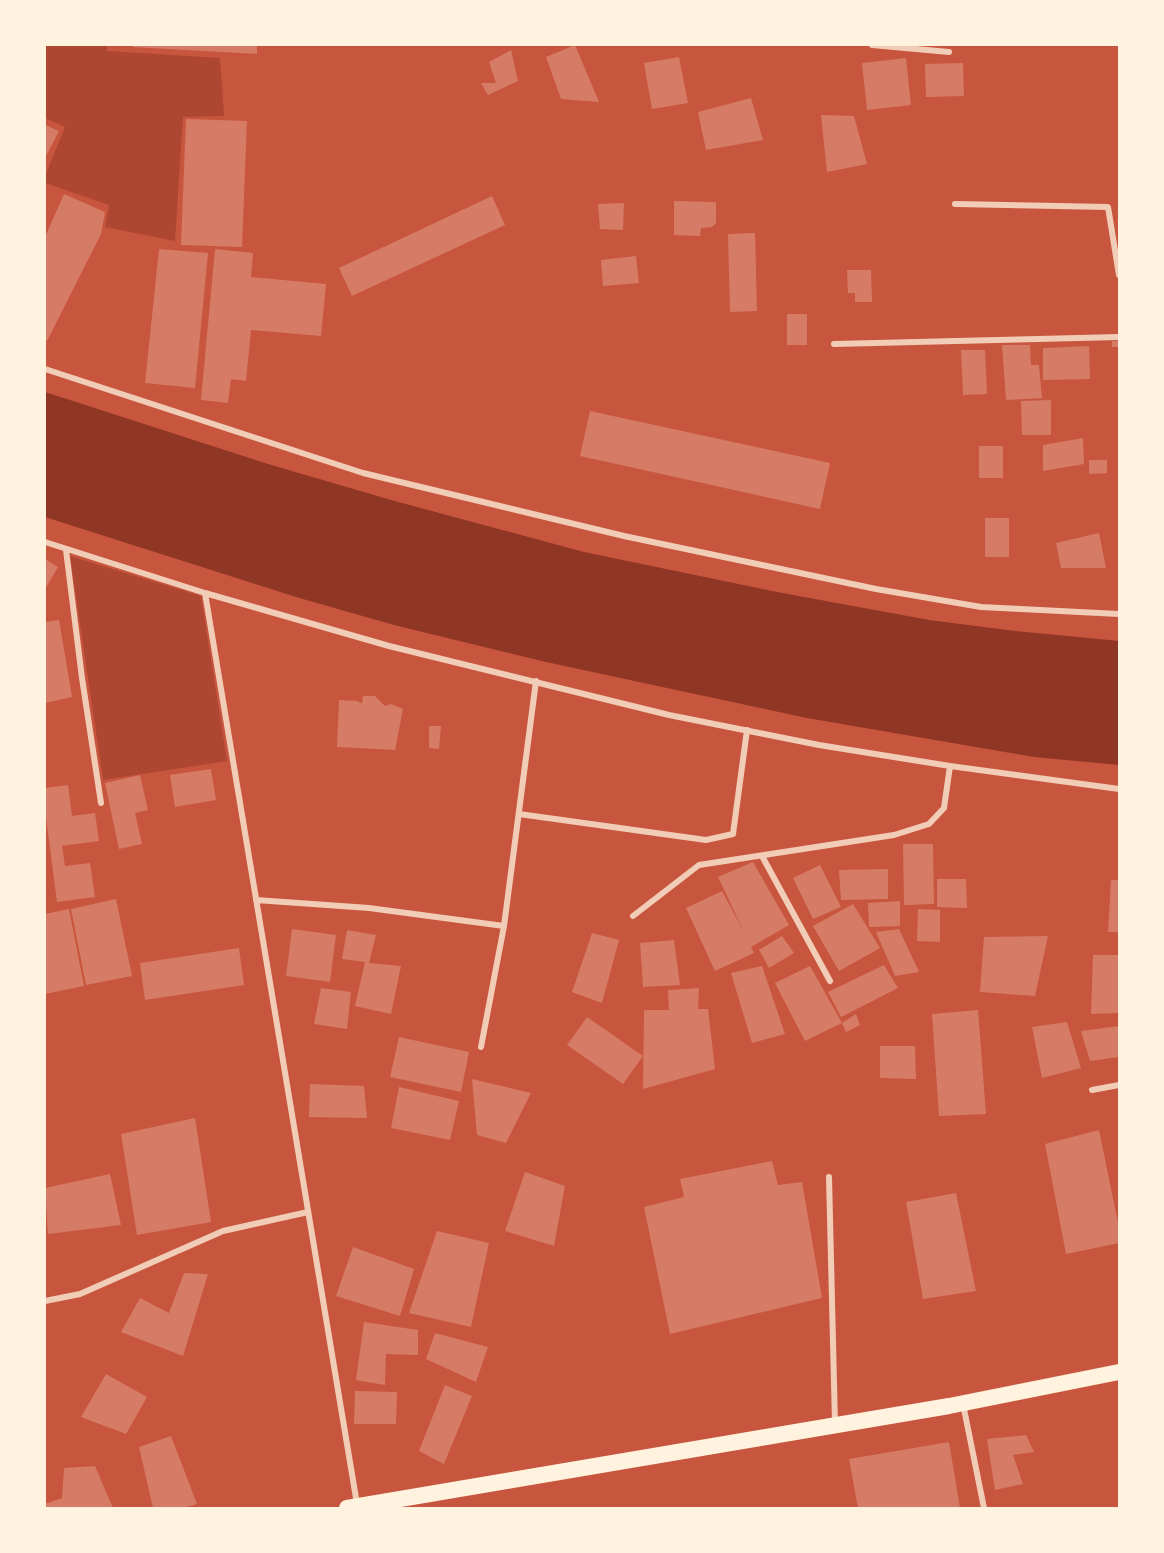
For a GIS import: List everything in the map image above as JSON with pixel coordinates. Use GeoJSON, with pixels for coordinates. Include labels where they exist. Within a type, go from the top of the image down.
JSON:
{"type":"FeatureCollection","features":[{"type":"Feature","properties":{"kind":"highway"},"geometry":{"type":"LineString","coordinates":[[354,1507],[963,1403],[1119,1372]]}},
{"type":"Feature","properties":{"kind":"street"},"geometry":{"type":"LineString","coordinates":[[872,45],[950,52]]}},
{"type":"Feature","properties":{"kind":"street"},"geometry":{"type":"LineString","coordinates":[[955,204],[1108,207],[1119,274]]}},
{"type":"Feature","properties":{"kind":"street"},"geometry":{"type":"LineString","coordinates":[[834,344],[1119,337]]}},
{"type":"Feature","properties":{"kind":"street"},"geometry":{"type":"LineString","coordinates":[[45,369],[363,473],[624,536],[876,589],[981,607],[1119,614]]}},
{"type":"Feature","properties":{"kind":"street"},"geometry":{"type":"LineString","coordinates":[[45,542],[205,593],[389,646],[669,715],[819,746],[1119,789]]}},
{"type":"Feature","properties":{"kind":"street"},"geometry":{"type":"LineString","coordinates":[[66,550],[101,802]]}},
{"type":"Feature","properties":{"kind":"street"},"geometry":{"type":"LineString","coordinates":[[205,593],[308,1212],[354,1507]]}},
{"type":"Feature","properties":{"kind":"street"},"geometry":{"type":"LineString","coordinates":[[481,1047],[504,926],[536,681]]}},
{"type":"Feature","properties":{"kind":"street"},"geometry":{"type":"LineString","coordinates":[[519,814],[706,840],[732,834],[747,730]]}},
{"type":"Feature","properties":{"kind":"street"},"geometry":{"type":"LineString","coordinates":[[633,916],[699,866],[894,835],[929,824],[944,808],[950,766]]}},
{"type":"Feature","properties":{"kind":"street"},"geometry":{"type":"LineString","coordinates":[[762,856],[830,981]]}},
{"type":"Feature","properties":{"kind":"street"},"geometry":{"type":"LineString","coordinates":[[256,900],[369,908],[504,926]]}},
{"type":"Feature","properties":{"kind":"street"},"geometry":{"type":"LineString","coordinates":[[1092,1090],[1119,1085]]}},
{"type":"Feature","properties":{"kind":"street"},"geometry":{"type":"LineString","coordinates":[[829,1177],[836,1425]]}},
{"type":"Feature","properties":{"kind":"street"},"geometry":{"type":"LineString","coordinates":[[45,1301],[80,1294],[223,1230],[308,1212]]}},
{"type":"Feature","properties":{"kind":"street"},"geometry":{"type":"LineString","coordinates":[[963,1403],[984,1508]]}},
{"type":"Feature","properties":{"kind":"shaded area"},"geometry":{"type":"Polygon","coordinates":[[[45,45],[107,45],[107,51],[220,58],[224,116],[183,117],[175,241],[105,227],[109,205],[45,183],[45,176],[65,127],[45,118],[45,45]]]}},
{"type":"Feature","properties":{"kind":"shaded area"},"geometry":{"type":"Polygon","coordinates":[[[45,392],[268,464],[584,552],[777,592],[929,620],[1119,641],[1119,765],[1034,757],[807,718],[546,662],[394,625],[296,597],[45,517],[45,392]]]}},
{"type":"Feature","properties":{"kind":"shaded area"},"geometry":{"type":"Polygon","coordinates":[[[70,556],[201,596],[227,761],[103,780],[70,556]]]}},
{"type":"Feature","properties":{"kind":"building"},"geometry":{"type":"Polygon","coordinates":[[[133,45],[257,45],[257,54],[133,47],[133,45]]]}},
{"type":"Feature","properties":{"kind":"building"},"geometry":{"type":"Polygon","coordinates":[[[575,45],[599,102],[561,99],[546,57],[575,45]]]}},
{"type":"Feature","properties":{"kind":"building"},"geometry":{"type":"Polygon","coordinates":[[[511,50],[518,81],[488,95],[481,83],[496,83],[489,62],[511,50]]]}},
{"type":"Feature","properties":{"kind":"building"},"geometry":{"type":"Polygon","coordinates":[[[679,57],[688,103],[652,109],[644,63],[679,57]]]}},
{"type":"Feature","properties":{"kind":"building"},"geometry":{"type":"Polygon","coordinates":[[[906,58],[911,105],[867,110],[862,63],[906,58]]]}},
{"type":"Feature","properties":{"kind":"building"},"geometry":{"type":"Polygon","coordinates":[[[963,63],[964,96],[926,97],[925,64],[963,63]]]}},
{"type":"Feature","properties":{"kind":"building"},"geometry":{"type":"Polygon","coordinates":[[[751,98],[763,140],[706,150],[698,112],[751,98]]]}},
{"type":"Feature","properties":{"kind":"building"},"geometry":{"type":"Polygon","coordinates":[[[821,115],[854,116],[867,164],[827,172],[821,115]]]}},
{"type":"Feature","properties":{"kind":"building"},"geometry":{"type":"Polygon","coordinates":[[[186,119],[247,121],[242,247],[181,245],[186,119]]]}},
{"type":"Feature","properties":{"kind":"building"},"geometry":{"type":"Polygon","coordinates":[[[45,125],[59,131],[45,158],[45,125]]]}},
{"type":"Feature","properties":{"kind":"building"},"geometry":{"type":"Polygon","coordinates":[[[64,194],[105,212],[101,234],[47,341],[45,340],[45,237],[64,194]]]}},
{"type":"Feature","properties":{"kind":"building"},"geometry":{"type":"Polygon","coordinates":[[[492,196],[505,225],[352,296],[339,268],[492,196]]]}},
{"type":"Feature","properties":{"kind":"building"},"geometry":{"type":"Polygon","coordinates":[[[674,201],[716,202],[716,223],[712,227],[701,228],[700,236],[674,235],[674,201]]]}},
{"type":"Feature","properties":{"kind":"building"},"geometry":{"type":"Polygon","coordinates":[[[624,203],[623,230],[600,229],[598,204],[624,203]]]}},
{"type":"Feature","properties":{"kind":"building"},"geometry":{"type":"Polygon","coordinates":[[[755,233],[757,311],[730,312],[728,234],[755,233]]]}},
{"type":"Feature","properties":{"kind":"building"},"geometry":{"type":"Polygon","coordinates":[[[159,249],[208,253],[195,388],[145,383],[159,249]]]}},
{"type":"Feature","properties":{"kind":"building"},"geometry":{"type":"Polygon","coordinates":[[[215,249],[253,253],[251,277],[326,284],[321,336],[251,330],[246,381],[231,379],[228,403],[201,400],[215,249]]]}},
{"type":"Feature","properties":{"kind":"building"},"geometry":{"type":"Polygon","coordinates":[[[636,256],[639,283],[603,286],[601,260],[636,256]]]}},
{"type":"Feature","properties":{"kind":"building"},"geometry":{"type":"Polygon","coordinates":[[[847,270],[871,270],[872,302],[855,302],[855,293],[848,293],[847,270]]]}},
{"type":"Feature","properties":{"kind":"building"},"geometry":{"type":"Polygon","coordinates":[[[787,314],[807,314],[807,345],[787,345],[787,314]]]}},
{"type":"Feature","properties":{"kind":"building"},"geometry":{"type":"Polygon","coordinates":[[[1112,341],[1119,341],[1119,347],[1112,347],[1112,341]]]}},
{"type":"Feature","properties":{"kind":"building"},"geometry":{"type":"Polygon","coordinates":[[[1002,345],[1030,345],[1031,365],[1039,365],[1042,398],[1006,400],[1002,345]]]}},
{"type":"Feature","properties":{"kind":"building"},"geometry":{"type":"Polygon","coordinates":[[[1089,346],[1090,379],[1043,380],[1043,348],[1089,346]]]}},
{"type":"Feature","properties":{"kind":"building"},"geometry":{"type":"Polygon","coordinates":[[[961,350],[985,350],[987,394],[963,395],[961,350]]]}},
{"type":"Feature","properties":{"kind":"building"},"geometry":{"type":"Polygon","coordinates":[[[1051,400],[1051,435],[1022,435],[1021,401],[1051,400]]]}},
{"type":"Feature","properties":{"kind":"building"},"geometry":{"type":"Polygon","coordinates":[[[590,411],[830,463],[820,509],[580,456],[590,411]]]}},
{"type":"Feature","properties":{"kind":"building"},"geometry":{"type":"Polygon","coordinates":[[[1083,438],[1084,464],[1043,471],[1043,445],[1083,438]]]}},
{"type":"Feature","properties":{"kind":"building"},"geometry":{"type":"Polygon","coordinates":[[[979,446],[1003,446],[1003,478],[979,478],[979,446]]]}},
{"type":"Feature","properties":{"kind":"building"},"geometry":{"type":"Polygon","coordinates":[[[1089,460],[1107,460],[1107,473],[1089,474],[1089,460]]]}},
{"type":"Feature","properties":{"kind":"building"},"geometry":{"type":"Polygon","coordinates":[[[985,518],[1009,518],[1009,557],[985,557],[985,518]]]}},
{"type":"Feature","properties":{"kind":"building"},"geometry":{"type":"Polygon","coordinates":[[[1099,533],[1106,568],[1061,568],[1056,543],[1099,533]]]}},
{"type":"Feature","properties":{"kind":"building"},"geometry":{"type":"Polygon","coordinates":[[[45,559],[58,567],[45,589],[45,559]]]}},
{"type":"Feature","properties":{"kind":"building"},"geometry":{"type":"Polygon","coordinates":[[[59,620],[72,697],[45,703],[45,622],[59,620]]]}},
{"type":"Feature","properties":{"kind":"building"},"geometry":{"type":"Polygon","coordinates":[[[363,696],[375,696],[385,706],[391,704],[403,709],[395,750],[337,747],[339,700],[362,703],[363,696]]]}},
{"type":"Feature","properties":{"kind":"building"},"geometry":{"type":"Polygon","coordinates":[[[429,726],[441,726],[439,749],[429,748],[429,726]]]}},
{"type":"Feature","properties":{"kind":"building"},"geometry":{"type":"Polygon","coordinates":[[[211,769],[216,800],[175,807],[170,775],[211,769]]]}},
{"type":"Feature","properties":{"kind":"building"},"geometry":{"type":"Polygon","coordinates":[[[140,775],[148,810],[135,813],[142,844],[119,849],[105,783],[140,775]]]}},
{"type":"Feature","properties":{"kind":"building"},"geometry":{"type":"Polygon","coordinates":[[[68,785],[72,816],[95,813],[99,841],[62,846],[65,866],[90,863],[95,897],[57,902],[45,810],[45,788],[68,785]]]}},
{"type":"Feature","properties":{"kind":"building"},"geometry":{"type":"Polygon","coordinates":[[[903,844],[933,844],[934,904],[904,905],[903,844]]]}},
{"type":"Feature","properties":{"kind":"building"},"geometry":{"type":"Polygon","coordinates":[[[753,862],[789,925],[751,947],[754,953],[715,971],[686,908],[722,891],[744,932],[718,877],[753,862]]]}},
{"type":"Feature","properties":{"kind":"building"},"geometry":{"type":"Polygon","coordinates":[[[820,865],[841,907],[813,919],[793,878],[820,865]]]}},
{"type":"Feature","properties":{"kind":"building"},"geometry":{"type":"Polygon","coordinates":[[[888,869],[888,899],[841,900],[839,870],[888,869]]]}},
{"type":"Feature","properties":{"kind":"building"},"geometry":{"type":"Polygon","coordinates":[[[937,879],[966,879],[967,908],[937,907],[937,879]]]}},
{"type":"Feature","properties":{"kind":"building"},"geometry":{"type":"Polygon","coordinates":[[[1111,880],[1119,880],[1119,932],[1108,932],[1111,880]]]}},
{"type":"Feature","properties":{"kind":"building"},"geometry":{"type":"Polygon","coordinates":[[[116,899],[132,976],[86,985],[71,909],[116,899]]]}},
{"type":"Feature","properties":{"kind":"building"},"geometry":{"type":"Polygon","coordinates":[[[900,901],[900,926],[869,927],[868,903],[900,901]]]}},
{"type":"Feature","properties":{"kind":"building"},"geometry":{"type":"Polygon","coordinates":[[[853,904],[880,948],[839,971],[813,926],[853,904]]]}},
{"type":"Feature","properties":{"kind":"building"},"geometry":{"type":"Polygon","coordinates":[[[69,909],[84,986],[45,994],[45,914],[69,909]]]}},
{"type":"Feature","properties":{"kind":"building"},"geometry":{"type":"Polygon","coordinates":[[[918,909],[940,910],[940,942],[917,941],[918,909]]]}},
{"type":"Feature","properties":{"kind":"building"},"geometry":{"type":"Polygon","coordinates":[[[292,929],[336,935],[330,982],[286,976],[292,929]]]}},
{"type":"Feature","properties":{"kind":"building"},"geometry":{"type":"Polygon","coordinates":[[[899,929],[919,972],[895,976],[876,932],[899,929]]]}},
{"type":"Feature","properties":{"kind":"building"},"geometry":{"type":"Polygon","coordinates":[[[347,930],[376,935],[369,963],[401,966],[391,1014],[355,1006],[365,962],[342,959],[347,930]]]}},
{"type":"Feature","properties":{"kind":"building"},"geometry":{"type":"Polygon","coordinates":[[[592,933],[619,940],[602,1003],[572,992],[592,933]]]}},
{"type":"Feature","properties":{"kind":"building"},"geometry":{"type":"Polygon","coordinates":[[[782,936],[794,953],[769,968],[759,950],[782,936]]]}},
{"type":"Feature","properties":{"kind":"building"},"geometry":{"type":"Polygon","coordinates":[[[1048,936],[1035,996],[980,992],[984,937],[1048,936]]]}},
{"type":"Feature","properties":{"kind":"building"},"geometry":{"type":"Polygon","coordinates":[[[674,940],[680,985],[643,987],[640,943],[674,940]]]}},
{"type":"Feature","properties":{"kind":"building"},"geometry":{"type":"Polygon","coordinates":[[[239,948],[244,985],[145,1000],[140,963],[239,948]]]}},
{"type":"Feature","properties":{"kind":"building"},"geometry":{"type":"Polygon","coordinates":[[[1093,955],[1119,955],[1119,1013],[1091,1014],[1093,955]]]}},
{"type":"Feature","properties":{"kind":"building"},"geometry":{"type":"Polygon","coordinates":[[[884,965],[898,988],[841,1017],[828,992],[884,965]]]}},
{"type":"Feature","properties":{"kind":"building"},"geometry":{"type":"Polygon","coordinates":[[[762,966],[785,1034],[752,1043],[731,973],[762,966]]]}},
{"type":"Feature","properties":{"kind":"building"},"geometry":{"type":"Polygon","coordinates":[[[810,966],[842,1023],[805,1041],[775,983],[810,966]]]}},
{"type":"Feature","properties":{"kind":"building"},"geometry":{"type":"Polygon","coordinates":[[[321,988],[351,992],[347,1029],[314,1024],[321,988]]]}},
{"type":"Feature","properties":{"kind":"building"},"geometry":{"type":"Polygon","coordinates":[[[699,988],[698,1009],[708,1009],[715,1069],[643,1089],[644,1010],[669,1010],[668,990],[699,988]]]}},
{"type":"Feature","properties":{"kind":"building"},"geometry":{"type":"Polygon","coordinates":[[[978,1010],[986,1114],[939,1116],[932,1014],[978,1010]]]}},
{"type":"Feature","properties":{"kind":"building"},"geometry":{"type":"Polygon","coordinates":[[[856,1014],[860,1025],[846,1032],[842,1023],[856,1014]]]}},
{"type":"Feature","properties":{"kind":"building"},"geometry":{"type":"Polygon","coordinates":[[[587,1017],[643,1056],[623,1084],[567,1045],[587,1017]]]}},
{"type":"Feature","properties":{"kind":"building"},"geometry":{"type":"Polygon","coordinates":[[[1067,1022],[1081,1068],[1042,1078],[1032,1027],[1067,1022]]]}},
{"type":"Feature","properties":{"kind":"building"},"geometry":{"type":"Polygon","coordinates":[[[1119,1026],[1119,1057],[1090,1061],[1081,1031],[1119,1026]]]}},
{"type":"Feature","properties":{"kind":"building"},"geometry":{"type":"Polygon","coordinates":[[[399,1037],[469,1052],[461,1092],[390,1077],[399,1037]]]}},
{"type":"Feature","properties":{"kind":"building"},"geometry":{"type":"Polygon","coordinates":[[[880,1046],[915,1046],[916,1079],[880,1078],[880,1046]]]}},
{"type":"Feature","properties":{"kind":"building"},"geometry":{"type":"Polygon","coordinates":[[[472,1079],[531,1093],[506,1143],[477,1135],[472,1079]]]}},
{"type":"Feature","properties":{"kind":"building"},"geometry":{"type":"Polygon","coordinates":[[[310,1084],[364,1086],[367,1118],[309,1117],[310,1084]]]}},
{"type":"Feature","properties":{"kind":"building"},"geometry":{"type":"Polygon","coordinates":[[[399,1087],[459,1101],[450,1140],[391,1128],[399,1087]]]}},
{"type":"Feature","properties":{"kind":"building"},"geometry":{"type":"Polygon","coordinates":[[[195,1118],[211,1222],[137,1235],[121,1134],[195,1118]]]}},
{"type":"Feature","properties":{"kind":"building"},"geometry":{"type":"Polygon","coordinates":[[[1099,1130],[1119,1228],[1119,1243],[1066,1254],[1045,1144],[1099,1130]]]}},
{"type":"Feature","properties":{"kind":"building"},"geometry":{"type":"Polygon","coordinates":[[[772,1161],[778,1185],[802,1182],[822,1298],[670,1334],[644,1207],[684,1197],[680,1179],[772,1161]]]}},
{"type":"Feature","properties":{"kind":"building"},"geometry":{"type":"Polygon","coordinates":[[[525,1172],[565,1186],[554,1246],[505,1231],[525,1172]]]}},
{"type":"Feature","properties":{"kind":"building"},"geometry":{"type":"Polygon","coordinates":[[[110,1174],[121,1225],[48,1234],[45,1188],[110,1174]]]}},
{"type":"Feature","properties":{"kind":"building"},"geometry":{"type":"Polygon","coordinates":[[[956,1193],[976,1291],[923,1299],[906,1202],[956,1193]]]}},
{"type":"Feature","properties":{"kind":"building"},"geometry":{"type":"Polygon","coordinates":[[[437,1231],[489,1243],[471,1327],[409,1313],[437,1231]]]}},
{"type":"Feature","properties":{"kind":"building"},"geometry":{"type":"Polygon","coordinates":[[[353,1247],[414,1269],[400,1316],[336,1296],[353,1247]]]}},
{"type":"Feature","properties":{"kind":"building"},"geometry":{"type":"Polygon","coordinates":[[[184,1273],[208,1274],[183,1356],[121,1332],[140,1298],[169,1313],[184,1273]]]}},
{"type":"Feature","properties":{"kind":"building"},"geometry":{"type":"Polygon","coordinates":[[[364,1322],[418,1330],[418,1355],[386,1354],[385,1385],[356,1380],[364,1322]]]}},
{"type":"Feature","properties":{"kind":"building"},"geometry":{"type":"Polygon","coordinates":[[[435,1333],[488,1347],[476,1382],[426,1359],[435,1333]]]}},
{"type":"Feature","properties":{"kind":"building"},"geometry":{"type":"Polygon","coordinates":[[[106,1374],[147,1397],[126,1434],[81,1417],[106,1374]]]}},
{"type":"Feature","properties":{"kind":"building"},"geometry":{"type":"Polygon","coordinates":[[[445,1385],[472,1396],[444,1464],[419,1451],[445,1385]]]}},
{"type":"Feature","properties":{"kind":"building"},"geometry":{"type":"Polygon","coordinates":[[[355,1391],[397,1392],[396,1424],[354,1424],[355,1391]]]}},
{"type":"Feature","properties":{"kind":"building"},"geometry":{"type":"Polygon","coordinates":[[[1026,1435],[1034,1452],[1013,1455],[1023,1484],[995,1490],[987,1439],[1026,1435]]]}},
{"type":"Feature","properties":{"kind":"building"},"geometry":{"type":"Polygon","coordinates":[[[171,1436],[197,1504],[183,1508],[153,1508],[139,1447],[171,1436]]]}},
{"type":"Feature","properties":{"kind":"building"},"geometry":{"type":"Polygon","coordinates":[[[949,1442],[960,1508],[858,1508],[849,1459],[949,1442]]]}},
{"type":"Feature","properties":{"kind":"building"},"geometry":{"type":"Polygon","coordinates":[[[95,1466],[113,1508],[45,1508],[45,1504],[62,1498],[64,1468],[95,1466]]]}}]}
